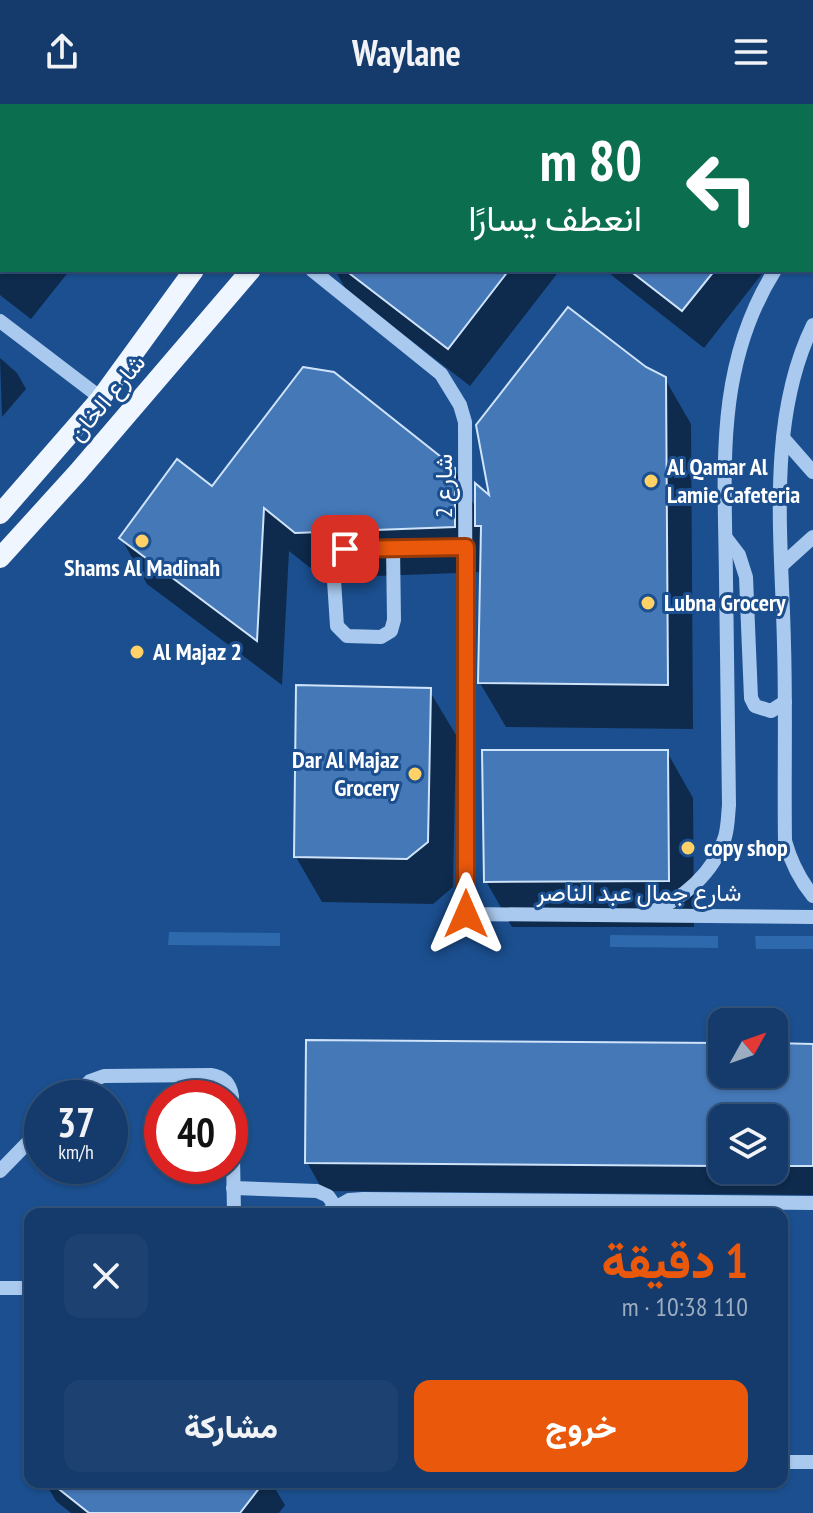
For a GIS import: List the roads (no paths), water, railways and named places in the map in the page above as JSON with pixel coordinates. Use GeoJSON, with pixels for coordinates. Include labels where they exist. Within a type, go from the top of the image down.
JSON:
{"type":"FeatureCollection","features":[{"type":"Feature","properties":{"kind":"main road","name":"شارع الخان"},"geometry":{"type":"LineString","coordinates":[[0,514],[101,398],[193,272]]}},
{"type":"Feature","properties":{"kind":"main road","name":"شارع الخان"},"geometry":{"type":"LineString","coordinates":[[0,558],[249,272]]}},
{"type":"Feature","properties":{"kind":"street","name":"شارع 2"},"geometry":{"type":"LineString","coordinates":[[315,272],[428,362],[452,389],[465,422],[466,914]]}},
{"type":"Feature","properties":{"kind":"street"},"geometry":{"type":"LineString","coordinates":[[643,915],[685,894],[702,877],[725,836],[729,805],[726,428],[731,382],[751,316],[774,272]]}},
{"type":"Feature","properties":{"kind":"street"},"geometry":{"type":"LineString","coordinates":[[0,321],[101,398]]}},
{"type":"Feature","properties":{"kind":"street"},"geometry":{"type":"LineString","coordinates":[[813,325],[794,379],[783,438],[782,565],[785,841],[791,862],[813,896]]}},
{"type":"Feature","properties":{"kind":"street"},"geometry":{"type":"LineString","coordinates":[[783,438],[813,472]]}},
{"type":"Feature","properties":{"kind":"street"},"geometry":{"type":"LineString","coordinates":[[782,565],[813,537]]}},
{"type":"Feature","properties":{"kind":"street"},"geometry":{"type":"LineString","coordinates":[[726,538],[739,555],[746,577],[751,698],[755,706],[771,711],[785,702]]}},
{"type":"Feature","properties":{"kind":"street"},"geometry":{"type":"LineString","coordinates":[[393,547],[394,620],[391,631],[381,637],[347,636],[337,626],[335,619],[335,558],[345,549],[352,547],[393,547],[466,547]]}},
{"type":"Feature","properties":{"kind":"street","name":"شارع جمال عبد الناصر"},"geometry":{"type":"LineString","coordinates":[[466,914],[813,917]]}},
{"type":"Feature","properties":{"kind":"street"},"geometry":{"type":"LineString","coordinates":[[93,1080],[104,1076],[211,1075],[223,1079],[232,1096],[234,1208]]}},
{"type":"Feature","properties":{"kind":"street"},"geometry":{"type":"LineString","coordinates":[[0,1171],[24,1146]]}},
{"type":"Feature","properties":{"kind":"street"},"geometry":{"type":"LineString","coordinates":[[233,1188],[317,1191],[328,1196],[330,1208]]}},
{"type":"Feature","properties":{"kind":"street"},"geometry":{"type":"LineString","coordinates":[[334,1208],[349,1200],[363,1199],[813,1203]]}},
{"type":"Feature","properties":{"kind":"street"},"geometry":{"type":"LineString","coordinates":[[0,1288],[24,1288]]}},
{"type":"Feature","properties":{"kind":"street"},"geometry":{"type":"LineString","coordinates":[[788,1462],[813,1462]]}},
{"type":"Feature","properties":{"kind":"place","name":"Al Qamar Al Lamie Cafeteria"},"geometry":{"type":"Point","coordinates":[651,481]}},
{"type":"Feature","properties":{"kind":"place","name":"Shams Al Madinah"},"geometry":{"type":"Point","coordinates":[142,541]}},
{"type":"Feature","properties":{"kind":"place","name":"Lubna Grocery"},"geometry":{"type":"Point","coordinates":[648,603]}},
{"type":"Feature","properties":{"kind":"place","name":"Al Majaz 2"},"geometry":{"type":"Point","coordinates":[137,652]}},
{"type":"Feature","properties":{"kind":"place","name":"Dar Al Majaz Grocery"},"geometry":{"type":"Point","coordinates":[415,774]}},
{"type":"Feature","properties":{"kind":"place","name":"copy shop"},"geometry":{"type":"Point","coordinates":[688,848]}}]}
